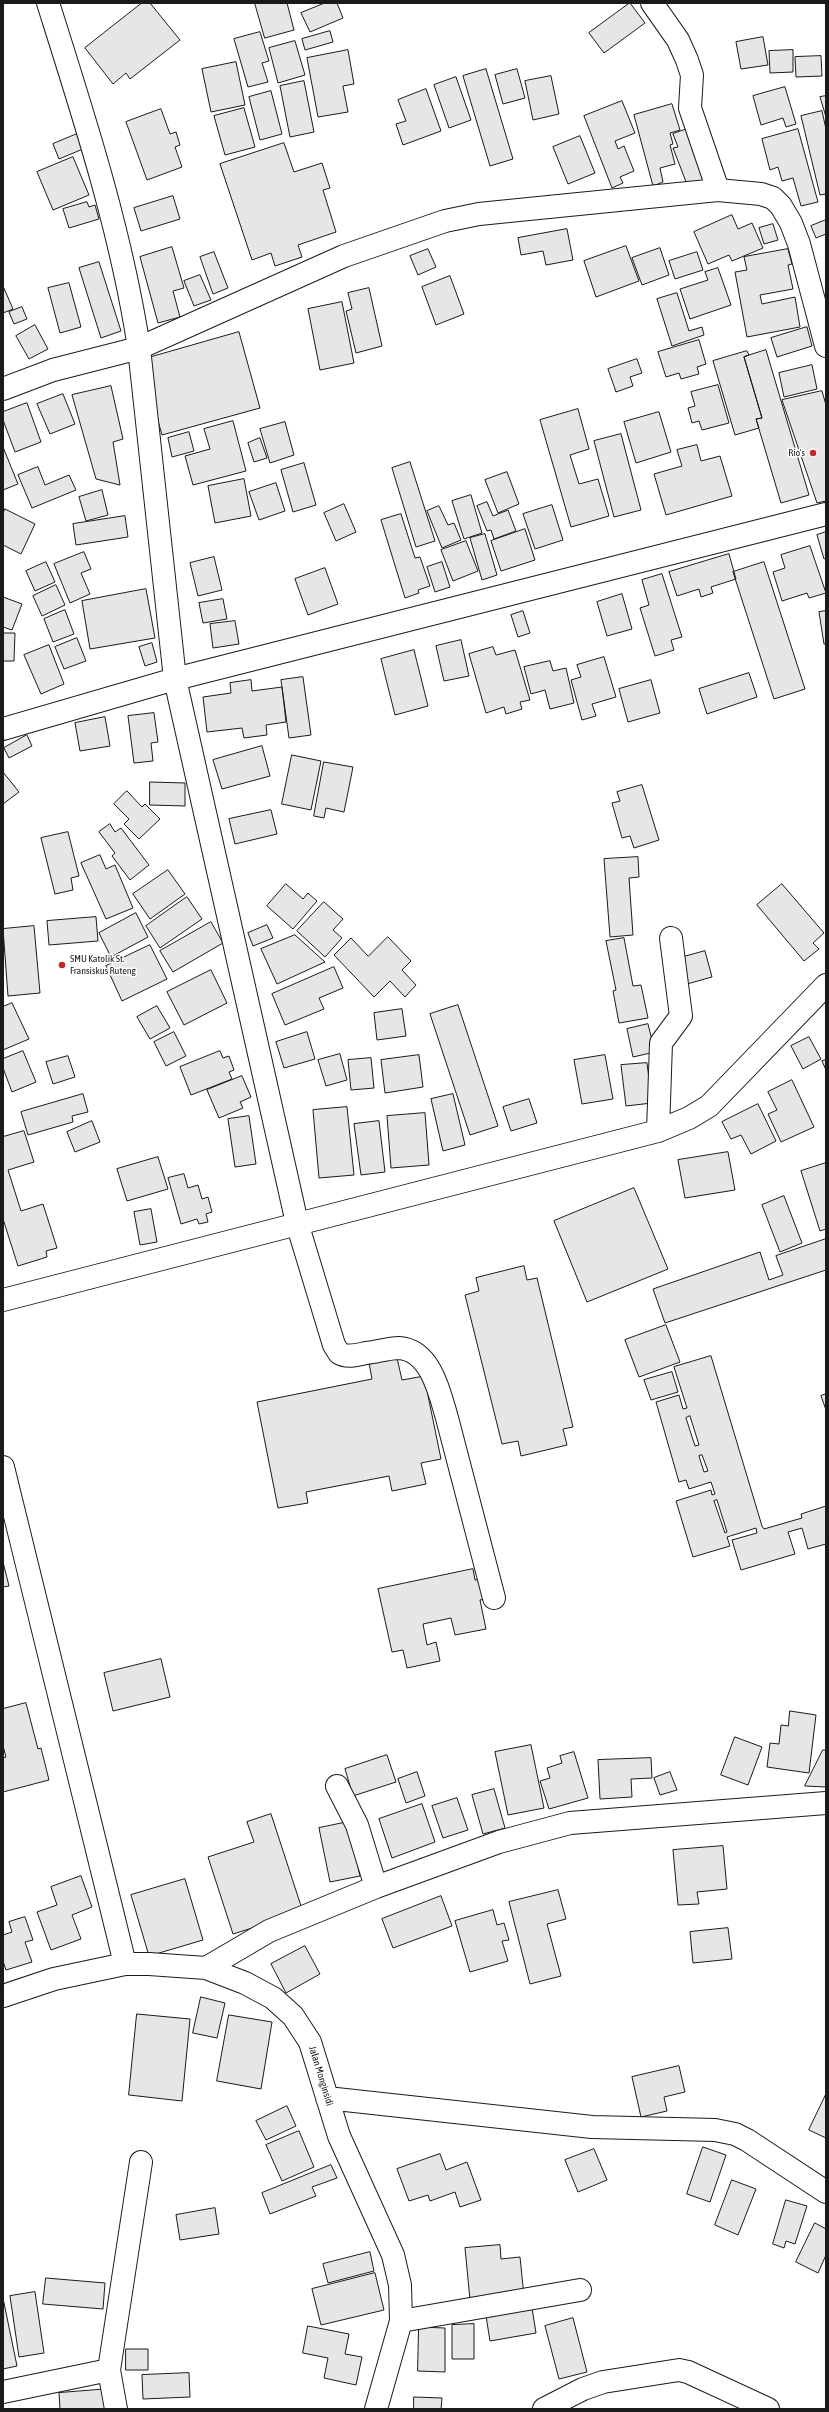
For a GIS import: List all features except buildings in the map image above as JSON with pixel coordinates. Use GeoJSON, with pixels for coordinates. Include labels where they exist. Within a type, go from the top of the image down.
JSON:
{"type":"FeatureCollection","features":[{"type":"Feature","properties":{"kind":"street"},"geometry":{"type":"LineString","coordinates":[[48,3],[80,102],[120,242],[139,348],[175,679],[297,1223],[334,1345],[339,1353],[351,1356],[399,1348],[414,1352],[427,1365],[438,1388],[447,1418],[494,1598]]}},
{"type":"Feature","properties":{"kind":"street"},"geometry":{"type":"LineString","coordinates":[[652,3],[678,40],[687,60],[692,75],[690,108],[718,190]]}},
{"type":"Feature","properties":{"kind":"street"},"geometry":{"type":"LineString","coordinates":[[3,389],[53,370],[139,348],[344,256],[445,221],[479,214],[718,190],[761,194],[773,198],[781,206],[791,222],[799,244],[826,346]]}},
{"type":"Feature","properties":{"kind":"street"},"geometry":{"type":"LineString","coordinates":[[3,729],[175,679],[826,514]]}},
{"type":"Feature","properties":{"kind":"street"},"geometry":{"type":"LineString","coordinates":[[658,1131],[661,1043],[681,1016],[671,938]]}},
{"type":"Feature","properties":{"kind":"street"},"geometry":{"type":"LineString","coordinates":[[3,1300],[120,1272],[297,1223],[658,1131],[689,1118],[710,1106],[826,985]]}},
{"type":"Feature","properties":{"kind":"street"},"geometry":{"type":"LineString","coordinates":[[3,1468],[125,1964]]}},
{"type":"Feature","properties":{"kind":"street"},"geometry":{"type":"LineString","coordinates":[[337,1786],[357,1824],[376,1887]]}},
{"type":"Feature","properties":{"kind":"street"},"geometry":{"type":"LineString","coordinates":[[206,1968],[269,1931],[376,1887],[499,1842],[570,1823],[826,1803]]}},
{"type":"Feature","properties":{"kind":"street","name":"Jalan Monginsidi"},"geometry":{"type":"LineString","coordinates":[[3,1996],[54,1979],[125,1964],[206,1968],[259,1990],[273,1998],[293,2016],[310,2042],[339,2136],[393,2255],[400,2285],[401,2321],[376,2409]]}},
{"type":"Feature","properties":{"kind":"street"},"geometry":{"type":"LineString","coordinates":[[327,2098],[592,2127],[715,2130],[735,2134],[747,2140],[826,2192]]}},
{"type":"Feature","properties":{"kind":"street"},"geometry":{"type":"LineString","coordinates":[[116,2409],[109,2370],[141,2162]]}},
{"type":"Feature","properties":{"kind":"street"},"geometry":{"type":"LineString","coordinates":[[401,2321],[580,2290]]}},
{"type":"Feature","properties":{"kind":"street"},"geometry":{"type":"LineString","coordinates":[[3,2392],[109,2370]]}},
{"type":"Feature","properties":{"kind":"street"},"geometry":{"type":"LineString","coordinates":[[544,2409],[583,2389],[603,2382],[679,2370],[688,2372],[768,2409]]}},
{"type":"Feature","properties":{"kind":"place","name":"Rio's"},"geometry":{"type":"Point","coordinates":[813,453]}},
{"type":"Feature","properties":{"kind":"place","name":"SMU Katolik St. Fransiskus Ruteng"},"geometry":{"type":"Point","coordinates":[62,965]}}]}
